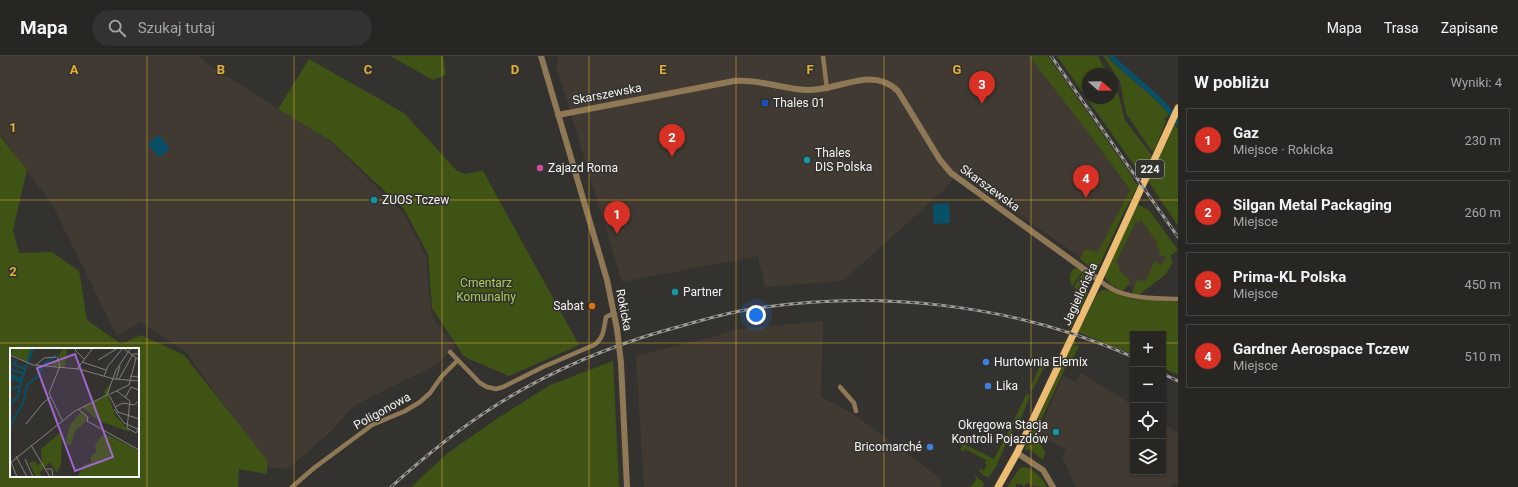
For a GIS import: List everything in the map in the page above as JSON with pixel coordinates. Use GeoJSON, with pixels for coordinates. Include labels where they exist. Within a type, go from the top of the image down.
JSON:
{"type":"FeatureCollection","features":[{"type":"Feature","properties":{"kind":"main road","name":"Jagiellońska"},"geometry":{"type":"LineString","coordinates":[[998,487],[1017,453],[1099,280],[1177,109]]}},
{"type":"Feature","properties":{"kind":"street","name":"Rokicka"},"geometry":{"type":"LineString","coordinates":[[541,56],[607,280],[614,313],[621,363],[627,487]]}},
{"type":"Feature","properties":{"kind":"street"},"geometry":{"type":"LineString","coordinates":[[823,56],[827,89]]}},
{"type":"Feature","properties":{"kind":"street","name":"Skarszewska"},"geometry":{"type":"LineString","coordinates":[[558,115],[734,81],[752,81],[799,90],[827,89],[869,79],[878,79],[891,84],[902,96],[940,160],[952,173],[1099,280]]}},
{"type":"Feature","properties":{"kind":"street"},"geometry":{"type":"LineString","coordinates":[[1099,280],[1117,291],[1140,298],[1178,299]]}},
{"type":"Feature","properties":{"kind":"street"},"geometry":{"type":"LineString","coordinates":[[450,352],[457,361],[480,383],[487,387],[496,389],[504,387],[599,342],[603,335],[606,317],[614,313]]}},
{"type":"Feature","properties":{"kind":"street","name":"Poligonowa"},"geometry":{"type":"LineString","coordinates":[[292,487],[314,468],[372,425],[405,411],[420,402],[430,393],[442,376],[457,361]]}},
{"type":"Feature","properties":{"kind":"street"},"geometry":{"type":"LineString","coordinates":[[840,386],[854,403],[856,411]]}},
{"type":"Feature","properties":{"kind":"street"},"geometry":{"type":"LineString","coordinates":[[1017,453],[1043,470],[1054,487]]}},
{"type":"Feature","properties":{"kind":"shaded area","name":"ZUOS Tczew"},"geometry":{"type":"Polygon","coordinates":[[[0,56],[199,56],[206,63],[331,142],[404,214],[426,256],[431,311],[433,317],[456,348],[426,371],[355,405],[329,433],[288,469],[264,467],[236,422],[186,352],[141,322],[117,336],[53,206],[0,134],[0,56]]]}},
{"type":"Feature","properties":{"kind":"shaded area"},"geometry":{"type":"Polygon","coordinates":[[[558,56],[1029,56],[1091,136],[1130,190],[1094,260],[1080,257],[958,173],[946,188],[843,281],[765,287],[758,256],[622,282],[557,68],[558,56]]]}},
{"type":"Feature","properties":{"kind":"shaded area"},"geometry":{"type":"Polygon","coordinates":[[[1139,215],[1172,262],[1137,289],[1110,276],[1139,215]]]}},
{"type":"Feature","properties":{"kind":"shaded area"},"geometry":{"type":"Polygon","coordinates":[[[823,321],[821,397],[852,413],[940,478],[941,487],[644,487],[636,356],[709,338],[738,329],[823,321]]]}},
{"type":"Feature","properties":{"kind":"shaded area"},"geometry":{"type":"Polygon","coordinates":[[[1081,373],[1130,403],[1130,475],[1166,475],[1166,425],[1178,433],[1178,482],[1168,487],[1076,487],[1062,456],[1067,450],[1038,435],[1063,376],[1076,382],[1081,373]]]}},
{"type":"Feature","properties":{"kind":"green space"},"geometry":{"type":"Polygon","coordinates":[[[390,56],[443,56],[446,75],[433,80],[390,56]]]}},
{"type":"Feature","properties":{"kind":"green space"},"geometry":{"type":"Polygon","coordinates":[[[1029,56],[1048,56],[1130,173],[1136,184],[1139,184],[1124,212],[1100,264],[1096,268],[1091,268],[1079,258],[1083,255],[1082,253],[1086,249],[1098,252],[1130,190],[1029,56]]]}},
{"type":"Feature","properties":{"kind":"green space"},"geometry":{"type":"Polygon","coordinates":[[[1057,56],[1098,56],[1105,68],[1082,68],[1082,91],[1057,56]]]}},
{"type":"Feature","properties":{"kind":"green space"},"geometry":{"type":"Polygon","coordinates":[[[1103,56],[1107,56],[1169,113],[1168,116],[1164,118],[1166,121],[1154,151],[1151,150],[1126,113],[1120,81],[1118,78],[1118,68],[1111,68],[1103,56]]]}},
{"type":"Feature","properties":{"kind":"green space","name":"Cmentarz Komunalny"},"geometry":{"type":"Polygon","coordinates":[[[309,59],[404,113],[457,171],[465,174],[483,171],[579,345],[509,376],[463,355],[432,308],[428,254],[404,209],[331,141],[278,109],[309,59]]]}},
{"type":"Feature","properties":{"kind":"green space"},"geometry":{"type":"Polygon","coordinates":[[[1118,93],[1125,120],[1152,156],[1143,174],[1138,168],[1136,168],[1091,104],[1118,104],[1118,93]]]}},
{"type":"Feature","properties":{"kind":"green space"},"geometry":{"type":"Polygon","coordinates":[[[1175,124],[1178,130],[1178,226],[1148,181],[1175,124]]]}},
{"type":"Feature","properties":{"kind":"green space"},"geometry":{"type":"Polygon","coordinates":[[[0,136],[27,170],[13,230],[19,253],[52,252],[79,271],[87,320],[121,344],[141,335],[184,355],[267,460],[267,474],[239,469],[238,487],[0,487],[0,136]]]}},
{"type":"Feature","properties":{"kind":"green space"},"geometry":{"type":"Polygon","coordinates":[[[1137,204],[1149,210],[1178,250],[1170,256],[1173,262],[1165,275],[1140,294],[1134,294],[1132,292],[1137,280],[1146,281],[1154,261],[1162,265],[1164,260],[1167,258],[1159,254],[1160,250],[1157,248],[1158,244],[1145,225],[1142,224],[1143,222],[1140,220],[1139,223],[1136,221],[1116,263],[1119,265],[1122,273],[1129,278],[1129,284],[1123,291],[1111,285],[1105,278],[1105,273],[1137,204]]]}},
{"type":"Feature","properties":{"kind":"green space"},"geometry":{"type":"Polygon","coordinates":[[[1075,268],[1083,270],[1072,287],[1070,274],[1075,268]]]}},
{"type":"Feature","properties":{"kind":"green space"},"geometry":{"type":"Polygon","coordinates":[[[1083,273],[1085,275],[1088,289],[1087,291],[1076,289],[1074,287],[1083,273]]]}},
{"type":"Feature","properties":{"kind":"green space"},"geometry":{"type":"Polygon","coordinates":[[[1076,290],[1088,293],[1057,356],[1078,310],[1077,299],[1074,291],[1076,290]]]}},
{"type":"Feature","properties":{"kind":"green space"},"geometry":{"type":"Polygon","coordinates":[[[1102,290],[1109,290],[1132,299],[1178,302],[1178,375],[1166,369],[1166,331],[1130,331],[1130,354],[1078,332],[1098,293],[1102,290]]]}},
{"type":"Feature","properties":{"kind":"green space"},"geometry":{"type":"Polygon","coordinates":[[[1074,341],[1076,341],[1074,346],[1079,346],[1072,360],[1069,360],[1035,433],[1045,452],[1043,460],[1030,449],[1027,451],[1025,449],[1026,443],[1074,341]]]}},
{"type":"Feature","properties":{"kind":"green space"},"geometry":{"type":"Polygon","coordinates":[[[613,361],[619,487],[411,487],[449,452],[498,418],[550,385],[613,361]]]}},
{"type":"Feature","properties":{"kind":"green space"},"geometry":{"type":"Polygon","coordinates":[[[1042,361],[1045,365],[1034,388],[1030,388],[1042,361]]]}},
{"type":"Feature","properties":{"kind":"green space"},"geometry":{"type":"Polygon","coordinates":[[[1027,393],[1030,396],[1019,423],[1015,426],[1012,424],[1027,393]]]}},
{"type":"Feature","properties":{"kind":"green space"},"geometry":{"type":"Polygon","coordinates":[[[1010,428],[1013,431],[997,465],[989,477],[984,476],[979,471],[980,469],[984,471],[987,465],[985,463],[986,460],[965,449],[963,452],[960,449],[964,444],[994,459],[1010,428]]]}},
{"type":"Feature","properties":{"kind":"green space"},"geometry":{"type":"Polygon","coordinates":[[[1024,467],[1038,474],[1047,487],[1030,486],[1029,483],[1025,484],[1025,486],[1022,484],[1016,484],[1016,487],[1007,487],[1019,469],[1024,467]]]}},
{"type":"Feature","properties":{"kind":"green space"},"geometry":{"type":"Polygon","coordinates":[[[976,476],[984,483],[983,487],[967,487],[971,486],[977,479],[974,477],[976,476]]]}},
{"type":"Feature","properties":{"kind":"water"},"geometry":{"type":"Polygon","coordinates":[[[159,135],[170,149],[159,157],[148,144],[159,135]]]}},
{"type":"Feature","properties":{"kind":"water"},"geometry":{"type":"Polygon","coordinates":[[[949,203],[950,223],[934,224],[933,204],[949,203]]]}},
{"type":"Feature","properties":{"kind":"waterway"},"geometry":{"type":"LineString","coordinates":[[1111,56],[1119,65],[1155,96],[1178,123]]}},
{"type":"Feature","properties":{"kind":"railway"},"geometry":{"type":"LineString","coordinates":[[1051,56],[1178,237]]}},
{"type":"Feature","properties":{"kind":"railway"},"geometry":{"type":"LineString","coordinates":[[391,487],[430,453],[456,433],[498,404],[537,381],[557,371],[620,345],[663,331],[740,311],[790,304],[840,301],[890,301],[940,305],[990,313],[1039,324],[1087,339],[1130,356]]}},
{"type":"Feature","properties":{"kind":"railway"},"geometry":{"type":"LineString","coordinates":[[1166,375],[1178,381]]}},
{"type":"Feature","properties":{"kind":"place","name":"Thales 01"},"geometry":{"type":"Point","coordinates":[765,103]}},
{"type":"Feature","properties":{"kind":"place","name":"Prima-KL Polska"},"geometry":{"type":"Point","coordinates":[982,104]}},
{"type":"Feature","properties":{"kind":"place","name":"Silgan Metal Packaging"},"geometry":{"type":"Point","coordinates":[672,157]}},
{"type":"Feature","properties":{"kind":"place","name":"Thales DIS Polska"},"geometry":{"type":"Point","coordinates":[807,160]}},
{"type":"Feature","properties":{"kind":"place","name":"Zajazd Roma"},"geometry":{"type":"Point","coordinates":[540,168]}},
{"type":"Feature","properties":{"kind":"place","name":"Gardner Aerospace Tczew"},"geometry":{"type":"Point","coordinates":[1086,198]}},
{"type":"Feature","properties":{"kind":"place","name":"ZUOS Tczew"},"geometry":{"type":"Point","coordinates":[374,200]}},
{"type":"Feature","properties":{"kind":"place","name":"Gaz"},"geometry":{"type":"Point","coordinates":[617,234]}},
{"type":"Feature","properties":{"kind":"place","name":"Partner"},"geometry":{"type":"Point","coordinates":[675,292]}},
{"type":"Feature","properties":{"kind":"place","name":"Sabat"},"geometry":{"type":"Point","coordinates":[592,306]}},
{"type":"Feature","properties":{"kind":"place","name":"Hurtownia Elemix"},"geometry":{"type":"Point","coordinates":[986,362]}},
{"type":"Feature","properties":{"kind":"place","name":"Lika"},"geometry":{"type":"Point","coordinates":[988,386]}},
{"type":"Feature","properties":{"kind":"place","name":"Okręgowa Stacja Kontroli Pojazdów"},"geometry":{"type":"Point","coordinates":[1056,432]}},
{"type":"Feature","properties":{"kind":"place","name":"Bricomarché"},"geometry":{"type":"Point","coordinates":[930,447]}}]}
